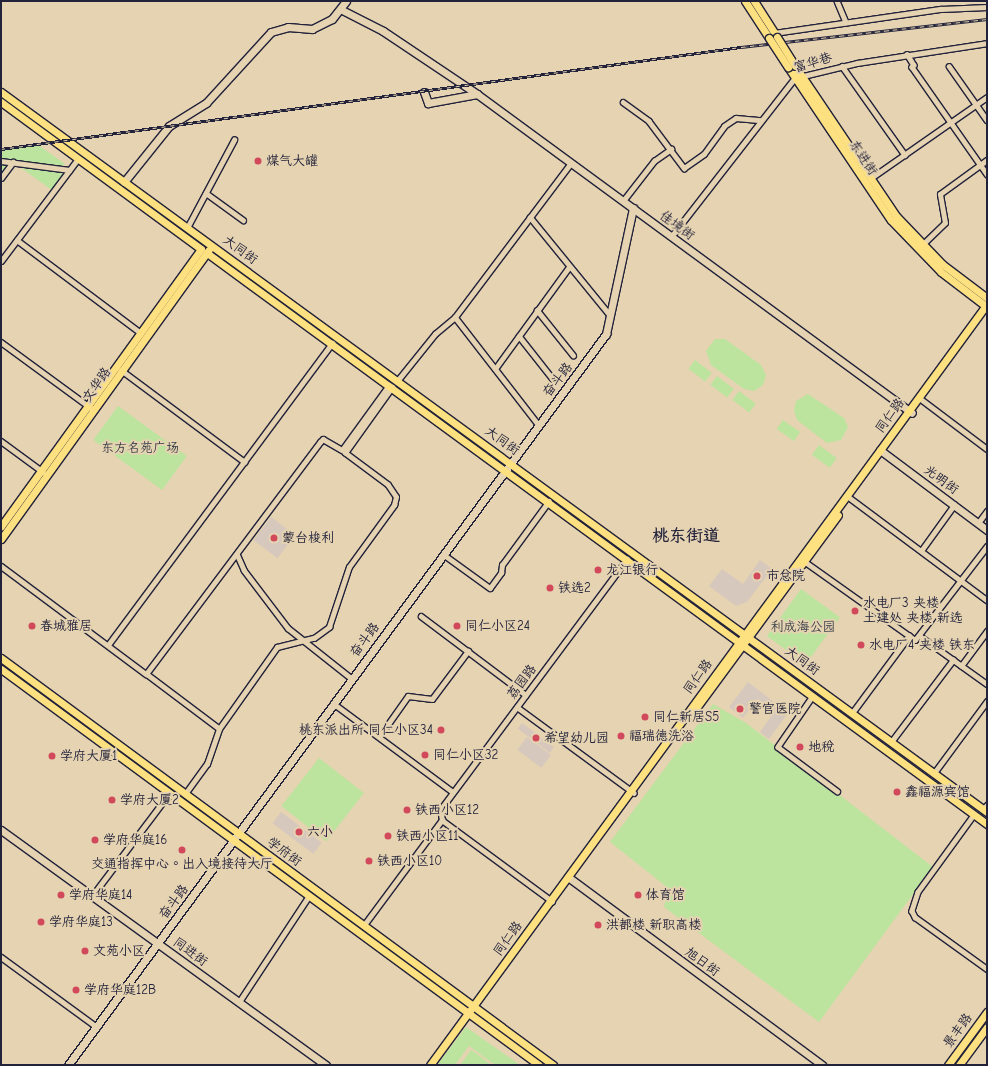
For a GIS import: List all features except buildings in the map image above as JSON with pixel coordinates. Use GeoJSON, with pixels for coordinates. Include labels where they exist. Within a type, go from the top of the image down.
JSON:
{"type":"FeatureCollection","features":[{"type":"Feature","properties":{"kind":"main road","name":"东进街"},"geometry":{"type":"LineString","coordinates":[[745,1],[773,36]]}},
{"type":"Feature","properties":{"kind":"main road","name":"东进街"},"geometry":{"type":"LineString","coordinates":[[754,1],[773,36],[799,78],[891,220],[941,272],[987,307]]}},
{"type":"Feature","properties":{"kind":"main road","name":"东进街"},"geometry":{"type":"LineString","coordinates":[[799,78],[898,217],[942,264],[987,298]]}},
{"type":"Feature","properties":{"kind":"main road","name":"大同街"},"geometry":{"type":"LineString","coordinates":[[1,92],[398,380],[891,742],[986,809]]}},
{"type":"Feature","properties":{"kind":"main road","name":"大同街"},"geometry":{"type":"LineString","coordinates":[[1,102],[505,469],[987,824]]}},
{"type":"Feature","properties":{"kind":"main road","name":"文华路"},"geometry":{"type":"LineString","coordinates":[[1,539],[94,410],[141,333],[204,251]]}},
{"type":"Feature","properties":{"kind":"main road","name":"文华路"},"geometry":{"type":"LineString","coordinates":[[1,526],[87,406],[119,369],[204,251]]}},
{"type":"Feature","properties":{"kind":"main road","name":"同仁路"},"geometry":{"type":"LineString","coordinates":[[910,412],[922,400],[987,307]]}},
{"type":"Feature","properties":{"kind":"main road","name":"同仁路"},"geometry":{"type":"LineString","coordinates":[[746,635],[804,561],[987,307]]}},
{"type":"Feature","properties":{"kind":"main road","name":"同仁路"},"geometry":{"type":"LineString","coordinates":[[430,1065],[475,1008],[746,635],[882,452]]}},
{"type":"Feature","properties":{"kind":"main road","name":"学府街"},"geometry":{"type":"LineString","coordinates":[[1,658],[554,1065]]}},
{"type":"Feature","properties":{"kind":"main road","name":"学府街"},"geometry":{"type":"LineString","coordinates":[[1,669],[233,842],[539,1065]]}},
{"type":"Feature","properties":{"kind":"main road","name":"景丰路"},"geometry":{"type":"LineString","coordinates":[[948,1065],[987,1012]]}},
{"type":"Feature","properties":{"kind":"main road","name":"同仁路"},"geometry":{"type":"LineString","coordinates":[[434,1065],[470,1014]]}},
{"type":"Feature","properties":{"kind":"main road","name":"景丰路"},"geometry":{"type":"LineString","coordinates":[[959,1065],[987,1027]]}},
{"type":"Feature","properties":{"kind":"street"},"geometry":{"type":"LineString","coordinates":[[124,182],[169,126],[206,103],[271,32],[288,27],[312,28],[342,10],[346,1]]}},
{"type":"Feature","properties":{"kind":"street"},"geometry":{"type":"LineString","coordinates":[[837,1],[846,22]]}},
{"type":"Feature","properties":{"kind":"street"},"geometry":{"type":"LineString","coordinates":[[773,36],[846,22],[987,7]]}},
{"type":"Feature","properties":{"kind":"street","name":"佳境街"},"geometry":{"type":"LineString","coordinates":[[342,10],[389,35],[477,94],[910,412]]}},
{"type":"Feature","properties":{"kind":"street","name":"富华巷"},"geometry":{"type":"LineString","coordinates":[[672,237],[761,120],[799,78],[842,66],[907,54],[987,43]]}},
{"type":"Feature","properties":{"kind":"street"},"geometry":{"type":"LineString","coordinates":[[907,54],[914,65],[912,67],[987,174]]}},
{"type":"Feature","properties":{"kind":"street"},"geometry":{"type":"LineString","coordinates":[[842,66],[904,155]]}},
{"type":"Feature","properties":{"kind":"street"},"geometry":{"type":"LineString","coordinates":[[949,66],[987,120]]}},
{"type":"Feature","properties":{"kind":"street"},"geometry":{"type":"LineString","coordinates":[[424,92],[428,103],[477,94]]}},
{"type":"Feature","properties":{"kind":"street"},"geometry":{"type":"LineString","coordinates":[[871,178],[987,97]]}},
{"type":"Feature","properties":{"kind":"street"},"geometry":{"type":"LineString","coordinates":[[623,102],[649,121],[684,168],[704,154],[724,126],[736,118],[761,120]]}},
{"type":"Feature","properties":{"kind":"street"},"geometry":{"type":"LineString","coordinates":[[187,228],[234,140]]}},
{"type":"Feature","properties":{"kind":"street"},"geometry":{"type":"LineString","coordinates":[[623,201],[654,161],[671,149]]}},
{"type":"Feature","properties":{"kind":"street"},"geometry":{"type":"LineString","coordinates":[[1,261],[78,159]]}},
{"type":"Feature","properties":{"kind":"street"},"geometry":{"type":"LineString","coordinates":[[923,244],[945,223],[940,194],[987,160]]}},
{"type":"Feature","properties":{"kind":"street"},"geometry":{"type":"LineString","coordinates":[[1,161],[69,170]]}},
{"type":"Feature","properties":{"kind":"street"},"geometry":{"type":"LineString","coordinates":[[1,178],[13,162]]}},
{"type":"Feature","properties":{"kind":"street"},"geometry":{"type":"LineString","coordinates":[[398,380],[435,334],[455,317],[570,163]]}},
{"type":"Feature","properties":{"kind":"street"},"geometry":{"type":"LineString","coordinates":[[206,193],[243,220]]}},
{"type":"Feature","properties":{"kind":"street","name":"奋斗路"},"geometry":{"type":"LineString","coordinates":[[68,1065],[239,834],[351,678],[606,334],[609,314],[633,208]]}},
{"type":"Feature","properties":{"kind":"street"},"geometry":{"type":"LineString","coordinates":[[530,217],[569,267],[609,314]]}},
{"type":"Feature","properties":{"kind":"street"},"geometry":{"type":"LineString","coordinates":[[17,240],[141,333]]}},
{"type":"Feature","properties":{"kind":"street"},"geometry":{"type":"LineString","coordinates":[[204,251],[210,243]]}},
{"type":"Feature","properties":{"kind":"street"},"geometry":{"type":"LineString","coordinates":[[495,369],[569,267]]}},
{"type":"Feature","properties":{"kind":"street"},"geometry":{"type":"LineString","coordinates":[[537,310],[573,355]]}},
{"type":"Feature","properties":{"kind":"street"},"geometry":{"type":"LineString","coordinates":[[455,317],[538,424]]}},
{"type":"Feature","properties":{"kind":"street"},"geometry":{"type":"LineString","coordinates":[[519,336],[553,379]]}},
{"type":"Feature","properties":{"kind":"street"},"geometry":{"type":"LineString","coordinates":[[1,342],[94,410]]}},
{"type":"Feature","properties":{"kind":"street"},"geometry":{"type":"LineString","coordinates":[[108,645],[332,343]]}},
{"type":"Feature","properties":{"kind":"street"},"geometry":{"type":"LineString","coordinates":[[119,369],[245,462]]}},
{"type":"Feature","properties":{"kind":"street"},"geometry":{"type":"LineString","coordinates":[[146,674],[320,442],[323,439],[342,450],[391,386]]}},
{"type":"Feature","properties":{"kind":"street"},"geometry":{"type":"LineString","coordinates":[[185,794],[207,764],[210,744],[218,728],[277,647],[302,641],[321,634],[329,627],[349,567],[394,505],[396,497],[388,485],[345,453],[391,386]]}},
{"type":"Feature","properties":{"kind":"street"},"geometry":{"type":"LineString","coordinates":[[922,400],[987,449]]}},
{"type":"Feature","properties":{"kind":"street"},"geometry":{"type":"LineString","coordinates":[[1,441],[48,475]]}},
{"type":"Feature","properties":{"kind":"street","name":"光明街"},"geometry":{"type":"LineString","coordinates":[[882,452],[987,530]]}},
{"type":"Feature","properties":{"kind":"street"},"geometry":{"type":"LineString","coordinates":[[850,498],[987,600]]}},
{"type":"Feature","properties":{"kind":"street"},"geometry":{"type":"LineString","coordinates":[[443,554],[490,588],[501,573],[502,565],[548,501]]}},
{"type":"Feature","properties":{"kind":"street"},"geometry":{"type":"LineString","coordinates":[[921,551],[954,505]]}},
{"type":"Feature","properties":{"kind":"street"},"geometry":{"type":"LineString","coordinates":[[978,523],[987,511]]}},
{"type":"Feature","properties":{"kind":"street"},"geometry":{"type":"LineString","coordinates":[[804,561],[915,640],[920,636],[987,546]]}},
{"type":"Feature","properties":{"kind":"street"},"geometry":{"type":"LineString","coordinates":[[237,554],[269,605],[302,641],[351,678]]}},
{"type":"Feature","properties":{"kind":"street","name":"荔园路"},"geometry":{"type":"LineString","coordinates":[[442,820],[440,810],[627,559]]}},
{"type":"Feature","properties":{"kind":"street"},"geometry":{"type":"LineString","coordinates":[[1,566],[218,728]]}},
{"type":"Feature","properties":{"kind":"street"},"geometry":{"type":"LineString","coordinates":[[421,616],[526,695]]}},
{"type":"Feature","properties":{"kind":"street"},"geometry":{"type":"LineString","coordinates":[[961,666],[987,631]]}},
{"type":"Feature","properties":{"kind":"street"},"geometry":{"type":"LineString","coordinates":[[852,713],[909,636]]}},
{"type":"Feature","properties":{"kind":"street"},"geometry":{"type":"LineString","coordinates":[[920,636],[987,684]]}},
{"type":"Feature","properties":{"kind":"street"},"geometry":{"type":"LineString","coordinates":[[379,737],[408,696],[432,699],[468,651]]}},
{"type":"Feature","properties":{"kind":"street"},"geometry":{"type":"LineString","coordinates":[[891,742],[952,660]]}},
{"type":"Feature","properties":{"kind":"street"},"geometry":{"type":"LineString","coordinates":[[813,696],[778,746],[838,791]]}},
{"type":"Feature","properties":{"kind":"street"},"geometry":{"type":"LineString","coordinates":[[934,773],[987,701]]}},
{"type":"Feature","properties":{"kind":"street"},"geometry":{"type":"LineString","coordinates":[[333,703],[453,792]]}},
{"type":"Feature","properties":{"kind":"street"},"geometry":{"type":"LineString","coordinates":[[517,707],[633,792]]}},
{"type":"Feature","properties":{"kind":"street"},"geometry":{"type":"LineString","coordinates":[[92,896],[169,794]]}},
{"type":"Feature","properties":{"kind":"street"},"geometry":{"type":"LineString","coordinates":[[974,815],[918,892],[912,911],[915,917],[987,969]]}},
{"type":"Feature","properties":{"kind":"street"},"geometry":{"type":"LineString","coordinates":[[364,925],[442,820],[552,901]]}},
{"type":"Feature","properties":{"kind":"street","name":"同进街"},"geometry":{"type":"LineString","coordinates":[[1,830],[326,1065]]}},
{"type":"Feature","properties":{"kind":"street","name":"旭日街"},"geometry":{"type":"LineString","coordinates":[[569,878],[822,1065]]}},
{"type":"Feature","properties":{"kind":"street"},"geometry":{"type":"LineString","coordinates":[[239,1002],[309,896]]}},
{"type":"Feature","properties":{"kind":"street"},"geometry":{"type":"LineString","coordinates":[[1,956],[97,1027]]}},
{"type":"Feature","properties":{"kind":"shaded area","name":"蒙台梭利"},"geometry":{"type":"Polygon","coordinates":[[[271,517],[295,535],[278,558],[254,540],[271,517]]]}},
{"type":"Feature","properties":{"kind":"shaded area","name":"市总院"},"geometry":{"type":"Polygon","coordinates":[[[760,560],[772,569],[747,602],[736,606],[709,586],[722,569],[743,584],[760,560]]]}},
{"type":"Feature","properties":{"kind":"shaded area","name":"警官医院"},"geometry":{"type":"Polygon","coordinates":[[[748,682],[788,713],[769,739],[760,732],[775,711],[770,707],[767,711],[758,698],[743,718],[729,707],[748,682]]]}},
{"type":"Feature","properties":{"kind":"shaded area","name":"希望幼儿园"},"geometry":{"type":"Polygon","coordinates":[[[522,723],[554,747],[550,753],[518,729],[522,723]]]}},
{"type":"Feature","properties":{"kind":"shaded area"},"geometry":{"type":"Polygon","coordinates":[[[527,737],[551,755],[541,768],[517,750],[527,737]]]}},
{"type":"Feature","properties":{"kind":"shaded area","name":"六小"},"geometry":{"type":"Polygon","coordinates":[[[281,812],[322,843],[313,854],[273,823],[281,812]]]}},
{"type":"Feature","properties":{"kind":"green space"},"geometry":{"type":"Polygon","coordinates":[[[37,144],[65,164],[61,167],[69,170],[53,191],[13,162],[1,178],[1,149],[37,144]]]}},
{"type":"Feature","properties":{"kind":"green space"},"geometry":{"type":"Polygon","coordinates":[[[715,339],[725,339],[761,365],[766,375],[763,385],[754,391],[744,389],[711,365],[706,351],[715,339]]]}},
{"type":"Feature","properties":{"kind":"green space"},"geometry":{"type":"Polygon","coordinates":[[[695,360],[712,373],[705,381],[688,369],[695,360]]]}},
{"type":"Feature","properties":{"kind":"green space"},"geometry":{"type":"Polygon","coordinates":[[[717,376],[734,389],[727,397],[710,385],[717,376]]]}},
{"type":"Feature","properties":{"kind":"green space"},"geometry":{"type":"Polygon","coordinates":[[[739,391],[756,404],[749,412],[732,400],[739,391]]]}},
{"type":"Feature","properties":{"kind":"green space"},"geometry":{"type":"Polygon","coordinates":[[[808,394],[844,418],[848,427],[841,440],[827,443],[797,420],[794,411],[796,401],[808,394]]]}},
{"type":"Feature","properties":{"kind":"green space","name":"东方名苑广场"},"geometry":{"type":"Polygon","coordinates":[[[118,406],[187,456],[162,490],[93,440],[118,406]]]}},
{"type":"Feature","properties":{"kind":"green space"},"geometry":{"type":"Polygon","coordinates":[[[783,420],[800,432],[794,441],[777,429],[783,420]]]}},
{"type":"Feature","properties":{"kind":"green space"},"geometry":{"type":"Polygon","coordinates":[[[819,445],[837,458],[830,468],[812,455],[819,445]]]}},
{"type":"Feature","properties":{"kind":"green space","name":"利成海公园"},"geometry":{"type":"Polygon","coordinates":[[[801,589],[840,617],[806,664],[767,636],[801,589]]]}},
{"type":"Feature","properties":{"kind":"green space"},"geometry":{"type":"Polygon","coordinates":[[[713,704],[746,723],[933,867],[819,1022],[664,907],[668,888],[610,842],[713,704]]]}},
{"type":"Feature","properties":{"kind":"green space"},"geometry":{"type":"Polygon","coordinates":[[[319,758],[364,793],[326,841],[281,806],[319,758]]]}},
{"type":"Feature","properties":{"kind":"green space"},"geometry":{"type":"Polygon","coordinates":[[[466,1027],[520,1065],[495,1065],[469,1046],[455,1065],[437,1065],[466,1027]]]}},
{"type":"Feature","properties":{"kind":"green space"},"geometry":{"type":"Polygon","coordinates":[[[471,1050],[481,1057],[491,1065],[460,1065],[471,1050]]]}},
{"type":"Feature","properties":{"kind":"railway"},"geometry":{"type":"LineString","coordinates":[[1,149],[741,47],[987,19]]}},
{"type":"Feature","properties":{"kind":"place","name":"煤气大罐"},"geometry":{"type":"Point","coordinates":[258,161]}},
{"type":"Feature","properties":{"kind":"place","name":"蒙台梭利"},"geometry":{"type":"Point","coordinates":[274,538]}},
{"type":"Feature","properties":{"kind":"place","name":"龙江银行"},"geometry":{"type":"Point","coordinates":[598,570]}},
{"type":"Feature","properties":{"kind":"place","name":"市总院"},"geometry":{"type":"Point","coordinates":[757,576]}},
{"type":"Feature","properties":{"kind":"place","name":"铁选2"},"geometry":{"type":"Point","coordinates":[550,588]}},
{"type":"Feature","properties":{"kind":"place","name":"水电厂3 夹楼 土建处 夹楼 新选"},"geometry":{"type":"Point","coordinates":[855,611]}},
{"type":"Feature","properties":{"kind":"place","name":"春城雅居"},"geometry":{"type":"Point","coordinates":[32,626]}},
{"type":"Feature","properties":{"kind":"place","name":"同仁小区24"},"geometry":{"type":"Point","coordinates":[457,626]}},
{"type":"Feature","properties":{"kind":"place","name":"水电厂4 夹楼 铁东"},"geometry":{"type":"Point","coordinates":[861,645]}},
{"type":"Feature","properties":{"kind":"place","name":"警官医院"},"geometry":{"type":"Point","coordinates":[740,709]}},
{"type":"Feature","properties":{"kind":"place","name":"同仁新居S5"},"geometry":{"type":"Point","coordinates":[645,717]}},
{"type":"Feature","properties":{"kind":"place","name":"桃东派出所 同仁小区34"},"geometry":{"type":"Point","coordinates":[441,730]}},
{"type":"Feature","properties":{"kind":"place","name":"福瑞德洗浴"},"geometry":{"type":"Point","coordinates":[621,736]}},
{"type":"Feature","properties":{"kind":"place","name":"希望幼儿园"},"geometry":{"type":"Point","coordinates":[536,738]}},
{"type":"Feature","properties":{"kind":"place","name":"地税"},"geometry":{"type":"Point","coordinates":[800,747]}},
{"type":"Feature","properties":{"kind":"place","name":"同仁小区32"},"geometry":{"type":"Point","coordinates":[425,755]}},
{"type":"Feature","properties":{"kind":"place","name":"学府大厦1"},"geometry":{"type":"Point","coordinates":[52,756]}},
{"type":"Feature","properties":{"kind":"place","name":"鑫福源宾馆"},"geometry":{"type":"Point","coordinates":[897,792]}},
{"type":"Feature","properties":{"kind":"place","name":"学府大厦2"},"geometry":{"type":"Point","coordinates":[112,800]}},
{"type":"Feature","properties":{"kind":"place","name":"铁西小区12"},"geometry":{"type":"Point","coordinates":[407,810]}},
{"type":"Feature","properties":{"kind":"place","name":"六小"},"geometry":{"type":"Point","coordinates":[299,832]}},
{"type":"Feature","properties":{"kind":"place","name":"铁西小区11"},"geometry":{"type":"Point","coordinates":[388,836]}},
{"type":"Feature","properties":{"kind":"place","name":"学府华庭16"},"geometry":{"type":"Point","coordinates":[95,840]}},
{"type":"Feature","properties":{"kind":"place","name":"交通指挥中心。出入境接待大厅"},"geometry":{"type":"Point","coordinates":[182,850]}},
{"type":"Feature","properties":{"kind":"place","name":"铁西小区10"},"geometry":{"type":"Point","coordinates":[369,861]}},
{"type":"Feature","properties":{"kind":"place","name":"学府华庭14"},"geometry":{"type":"Point","coordinates":[61,895]}},
{"type":"Feature","properties":{"kind":"place","name":"体育馆"},"geometry":{"type":"Point","coordinates":[638,895]}},
{"type":"Feature","properties":{"kind":"place","name":"学府华庭13"},"geometry":{"type":"Point","coordinates":[41,922]}},
{"type":"Feature","properties":{"kind":"place","name":"洪都楼 新职高楼"},"geometry":{"type":"Point","coordinates":[598,925]}},
{"type":"Feature","properties":{"kind":"place","name":"文苑小区"},"geometry":{"type":"Point","coordinates":[85,951]}},
{"type":"Feature","properties":{"kind":"place","name":"学府华庭12B"},"geometry":{"type":"Point","coordinates":[76,990]}},
{"type":"Feature","properties":{"kind":"district","name":"桃东街道"},"geometry":{"type":"Point","coordinates":[686,536]}}]}
